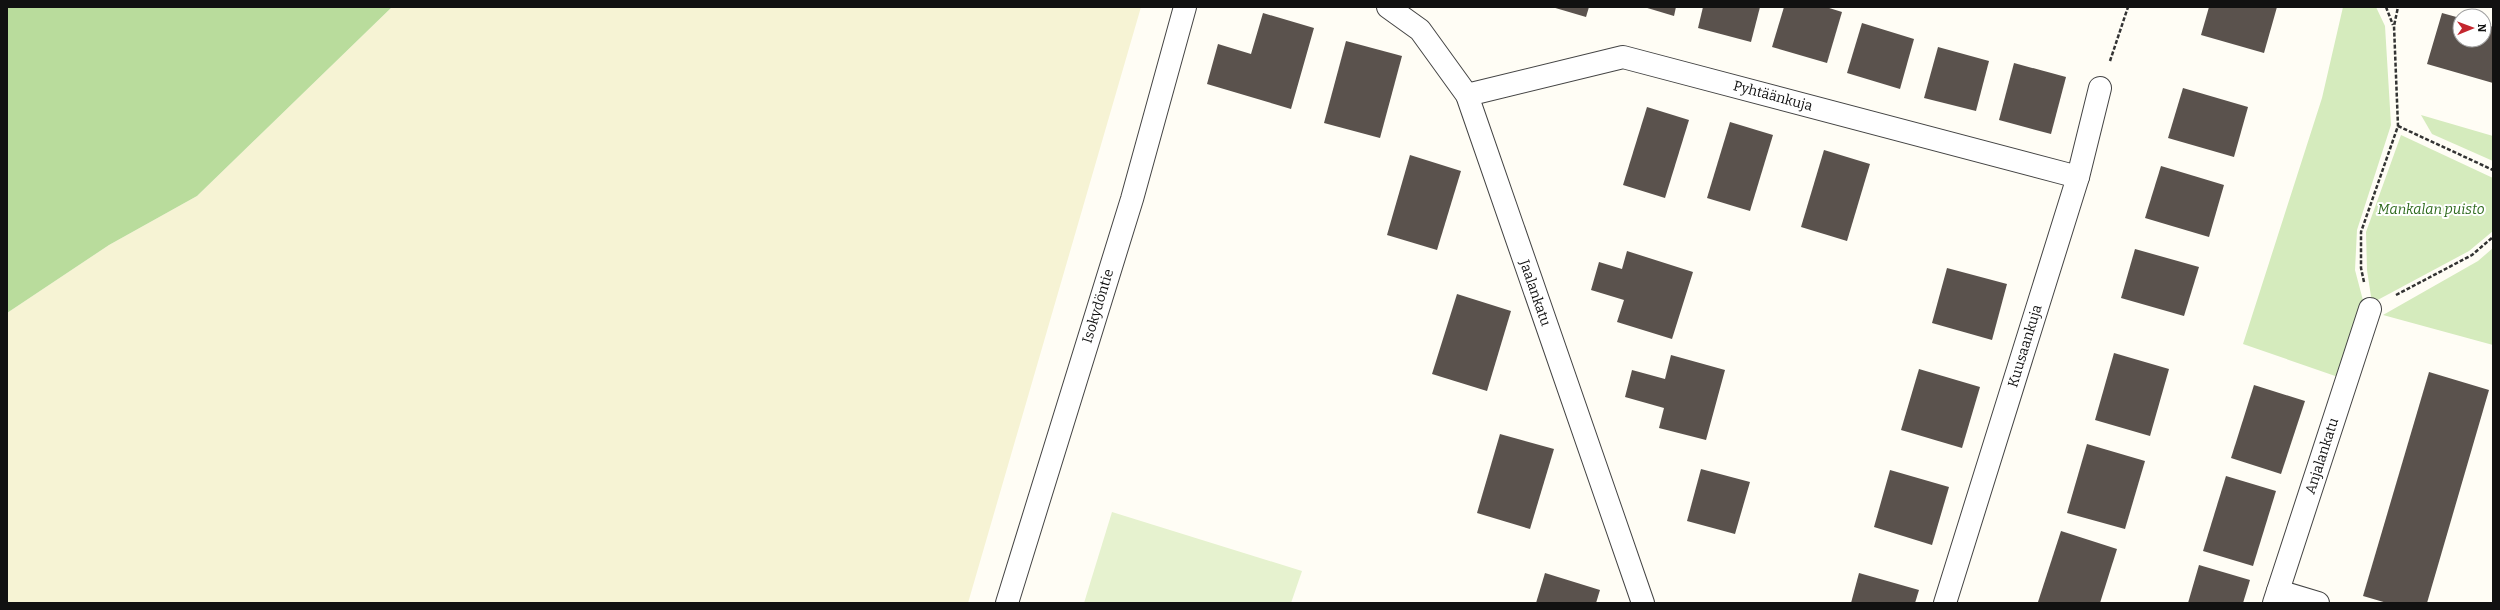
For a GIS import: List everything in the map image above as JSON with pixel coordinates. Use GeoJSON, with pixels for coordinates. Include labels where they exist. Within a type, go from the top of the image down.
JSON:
{"type":"FeatureCollection","features":[{"type":"Feature","properties":{"kind":"street","name":"Isokydöntie"},"geometry":{"type":"LineString","coordinates":[[1007,603],[1132,200],[1185,7]]}},
{"type":"Feature","properties":{"kind":"street","name":"Jaalankatu"},"geometry":{"type":"LineString","coordinates":[[1388,7],[1420,30],[1467,95],[1643,603]]}},
{"type":"Feature","properties":{"kind":"street","name":"Pyhtäänkuja"},"geometry":{"type":"LineString","coordinates":[[1467,95],[1623,57],[2078,177]]}},
{"type":"Feature","properties":{"kind":"street","name":"Kuusaankuja"},"geometry":{"type":"LineString","coordinates":[[1946,603],[2078,177],[2100,88]]}},
{"type":"Feature","properties":{"kind":"street","name":"Anjalankatu"},"geometry":{"type":"LineString","coordinates":[[2276,597],[2370,309]]}},
{"type":"Feature","properties":{"kind":"street"},"geometry":{"type":"LineString","coordinates":[[2276,597],[2318,603]]}},
{"type":"Feature","properties":{"kind":"path"},"geometry":{"type":"LineString","coordinates":[[2100,88],[2128,7]]}},
{"type":"Feature","properties":{"kind":"path"},"geometry":{"type":"LineString","coordinates":[[2386,7],[2394,26]]}},
{"type":"Feature","properties":{"kind":"path"},"geometry":{"type":"LineString","coordinates":[[2398,7],[2394,26],[2398,126],[2361,232],[2361,268],[2370,309],[2472,255],[2493,237]]}},
{"type":"Feature","properties":{"kind":"path"},"geometry":{"type":"LineString","coordinates":[[2398,126],[2493,170]]}},
{"type":"Feature","properties":{"kind":"shaded area"},"geometry":{"type":"Polygon","coordinates":[[[392,7],[1141,7],[968,603],[7,603],[7,313],[109,245],[197,196],[392,7]]]}},
{"type":"Feature","properties":{"kind":"green space"},"geometry":{"type":"Polygon","coordinates":[[[7,7],[392,7],[197,196],[109,245],[7,313],[7,7]]]}},
{"type":"Feature","properties":{"kind":"green space"},"geometry":{"type":"Polygon","coordinates":[[[2343,7],[2376,7],[2385,26],[2391,125],[2357,230],[2355,270],[2365,308],[2341,378],[2243,344],[2322,98],[2343,7]]]}},
{"type":"Feature","properties":{"kind":"green space"},"geometry":{"type":"Polygon","coordinates":[[[2421,115],[2493,136],[2493,161],[2432,134],[2421,115]]]}},
{"type":"Feature","properties":{"kind":"green space","name":"Mankalan puisto"},"geometry":{"type":"Polygon","coordinates":[[[2401,135],[2493,178],[2493,231],[2469,251],[2372,303],[2367,270],[2366,232],[2401,135]]]}},
{"type":"Feature","properties":{"kind":"green space"},"geometry":{"type":"Polygon","coordinates":[[[2493,248],[2493,345],[2383,315],[2478,261],[2493,248]]]}},
{"type":"Feature","properties":{"kind":"green space"},"geometry":{"type":"Polygon","coordinates":[[[1112,512],[1302,571],[1291,603],[1084,603],[1112,512]]]}},
{"type":"Feature","properties":{"kind":"building"},"geometry":{"type":"Polygon","coordinates":[[[1552,7],[1589,7],[1586,17],[1552,7]]]}},
{"type":"Feature","properties":{"kind":"building"},"geometry":{"type":"Polygon","coordinates":[[[1644,7],[1676,7],[1674,16],[1644,7]]]}},
{"type":"Feature","properties":{"kind":"building"},"geometry":{"type":"Polygon","coordinates":[[[1703,7],[1760,7],[1751,42],[1698,28],[1703,7]]]}},
{"type":"Feature","properties":{"kind":"building"},"geometry":{"type":"Polygon","coordinates":[[[1784,7],[1826,7],[1842,12],[1827,63],[1772,47],[1784,7]]]}},
{"type":"Feature","properties":{"kind":"building"},"geometry":{"type":"Polygon","coordinates":[[[2209,7],[2277,7],[2264,53],[2201,35],[2209,7]]]}},
{"type":"Feature","properties":{"kind":"building"},"geometry":{"type":"Polygon","coordinates":[[[1263,13],[1314,28],[1291,109],[1207,84],[1218,44],[1251,54],[1263,13]]]}},
{"type":"Feature","properties":{"kind":"building"},"geometry":{"type":"Polygon","coordinates":[[[2442,13],[2452,16],[2452,48],[2492,48],[2493,27],[2493,83],[2427,64],[2442,13]]]}},
{"type":"Feature","properties":{"kind":"building"},"geometry":{"type":"Polygon","coordinates":[[[1862,23],[1914,39],[1900,89],[1847,73],[1862,23]]]}},
{"type":"Feature","properties":{"kind":"building"},"geometry":{"type":"Polygon","coordinates":[[[1346,41],[1402,56],[1380,138],[1324,123],[1346,41]]]}},
{"type":"Feature","properties":{"kind":"building"},"geometry":{"type":"Polygon","coordinates":[[[1938,47],[1989,61],[1976,111],[1924,98],[1938,47]]]}},
{"type":"Feature","properties":{"kind":"building"},"geometry":{"type":"Polygon","coordinates":[[[2014,63],[2066,77],[2051,134],[1999,120],[2014,63]]]}},
{"type":"Feature","properties":{"kind":"building"},"geometry":{"type":"Polygon","coordinates":[[[2183,88],[2248,107],[2234,157],[2168,138],[2183,88]]]}},
{"type":"Feature","properties":{"kind":"building"},"geometry":{"type":"Polygon","coordinates":[[[1647,107],[1689,120],[1665,198],[1623,185],[1647,107]]]}},
{"type":"Feature","properties":{"kind":"building"},"geometry":{"type":"Polygon","coordinates":[[[1730,122],[1773,135],[1750,211],[1707,198],[1730,122]]]}},
{"type":"Feature","properties":{"kind":"building"},"geometry":{"type":"Polygon","coordinates":[[[1824,150],[1870,164],[1847,241],[1801,227],[1824,150]]]}},
{"type":"Feature","properties":{"kind":"building"},"geometry":{"type":"Polygon","coordinates":[[[1410,155],[1461,171],[1437,250],[1387,235],[1410,155]]]}},
{"type":"Feature","properties":{"kind":"building"},"geometry":{"type":"Polygon","coordinates":[[[2161,166],[2224,185],[2209,237],[2145,218],[2161,166]]]}},
{"type":"Feature","properties":{"kind":"building"},"geometry":{"type":"Polygon","coordinates":[[[2135,249],[2199,267],[2184,316],[2121,298],[2135,249]]]}},
{"type":"Feature","properties":{"kind":"building"},"geometry":{"type":"Polygon","coordinates":[[[1627,251],[1693,272],[1672,339],[1617,322],[1624,300],[1591,290],[1599,262],[1622,269],[1627,251]]]}},
{"type":"Feature","properties":{"kind":"building"},"geometry":{"type":"Polygon","coordinates":[[[1947,268],[2007,284],[1992,340],[1932,323],[1947,268]]]}},
{"type":"Feature","properties":{"kind":"building"},"geometry":{"type":"Polygon","coordinates":[[[1457,294],[1511,311],[1487,391],[1432,374],[1457,294]]]}},
{"type":"Feature","properties":{"kind":"building"},"geometry":{"type":"Polygon","coordinates":[[[2114,353],[2169,369],[2150,436],[2095,420],[2114,353]]]}},
{"type":"Feature","properties":{"kind":"building"},"geometry":{"type":"Polygon","coordinates":[[[1671,355],[1725,370],[1706,440],[1659,428],[1664,408],[1625,397],[1632,370],[1665,379],[1671,355]]]}},
{"type":"Feature","properties":{"kind":"building"},"geometry":{"type":"Polygon","coordinates":[[[1919,369],[1980,387],[1962,448],[1901,430],[1919,369]]]}},
{"type":"Feature","properties":{"kind":"building"},"geometry":{"type":"Polygon","coordinates":[[[2429,372],[2489,390],[2427,603],[2387,603],[2363,596],[2429,372]]]}},
{"type":"Feature","properties":{"kind":"building"},"geometry":{"type":"Polygon","coordinates":[[[2254,385],[2305,401],[2281,474],[2231,458],[2254,385]]]}},
{"type":"Feature","properties":{"kind":"building"},"geometry":{"type":"Polygon","coordinates":[[[1500,434],[1554,449],[1530,529],[1477,513],[1500,434]]]}},
{"type":"Feature","properties":{"kind":"building"},"geometry":{"type":"Polygon","coordinates":[[[2087,444],[2145,461],[2125,529],[2067,513],[2087,444]]]}},
{"type":"Feature","properties":{"kind":"building"},"geometry":{"type":"Polygon","coordinates":[[[1701,469],[1750,482],[1735,534],[1687,521],[1701,469]]]}},
{"type":"Feature","properties":{"kind":"building"},"geometry":{"type":"Polygon","coordinates":[[[1890,470],[1949,487],[1932,545],[1874,527],[1890,470]]]}},
{"type":"Feature","properties":{"kind":"building"},"geometry":{"type":"Polygon","coordinates":[[[2226,476],[2276,491],[2253,566],[2203,551],[2226,476]]]}},
{"type":"Feature","properties":{"kind":"building"},"geometry":{"type":"Polygon","coordinates":[[[2061,531],[2117,549],[2100,603],[2038,602],[2061,531]]]}},
{"type":"Feature","properties":{"kind":"building"},"geometry":{"type":"Polygon","coordinates":[[[2199,565],[2250,580],[2243,603],[2188,603],[2199,565]]]}},
{"type":"Feature","properties":{"kind":"building"},"geometry":{"type":"Polygon","coordinates":[[[1545,573],[1600,590],[1596,603],[1536,603],[1545,573]]]}},
{"type":"Feature","properties":{"kind":"building"},"geometry":{"type":"Polygon","coordinates":[[[1859,573],[1919,590],[1915,603],[1851,603],[1859,573]]]}}]}
